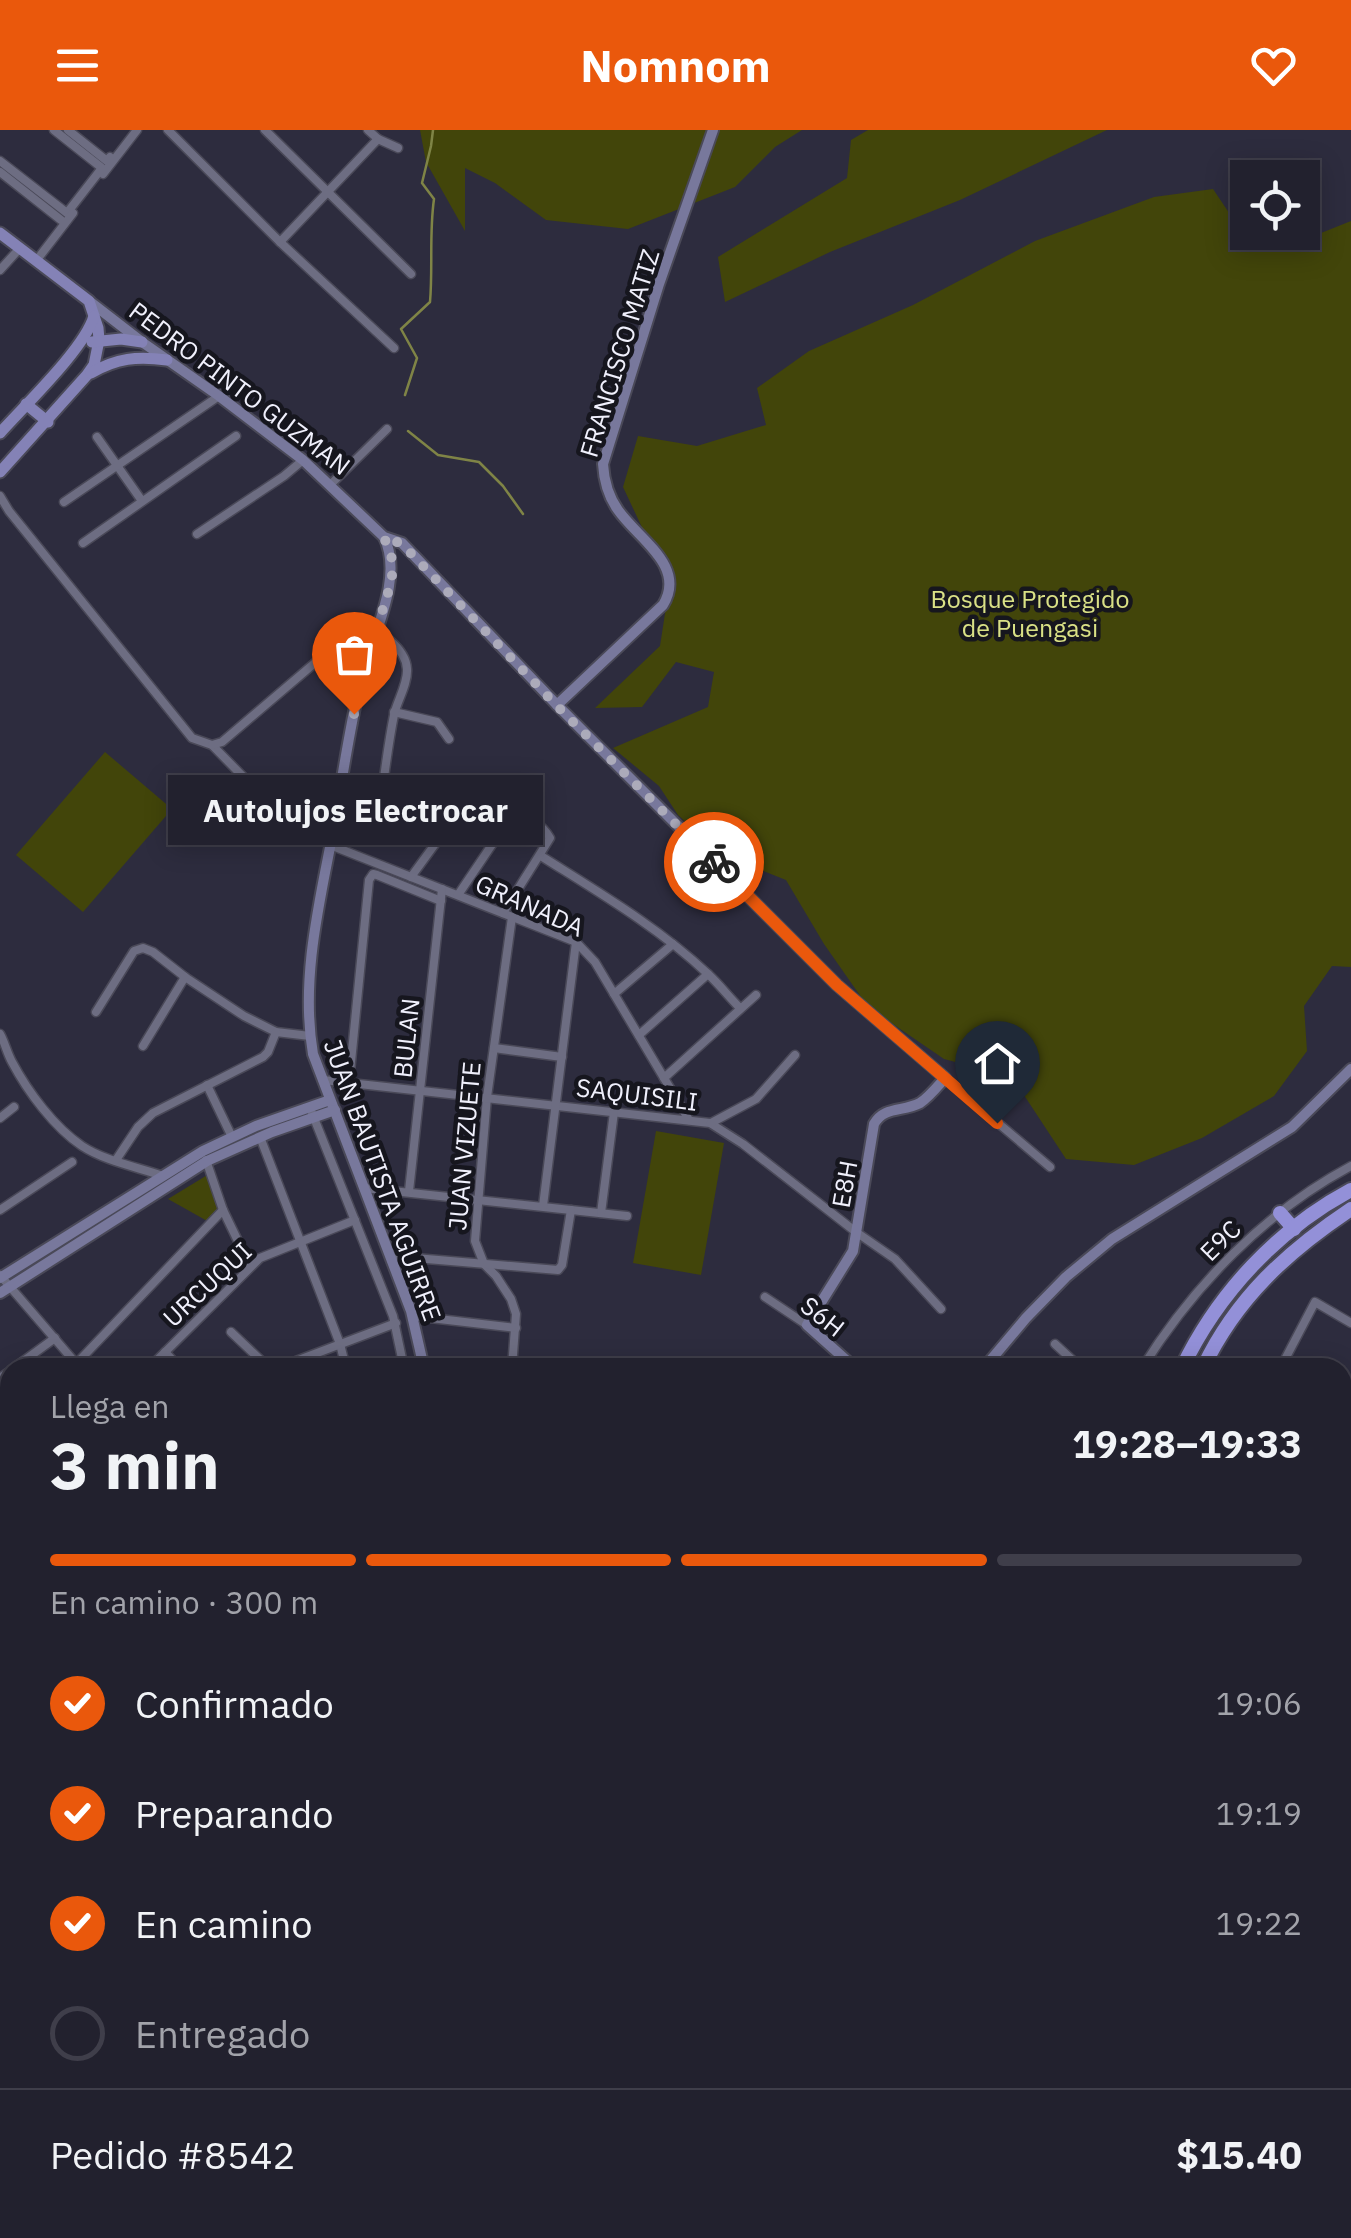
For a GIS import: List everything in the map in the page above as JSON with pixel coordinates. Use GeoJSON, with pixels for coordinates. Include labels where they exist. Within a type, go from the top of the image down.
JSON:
{"type":"FeatureCollection","features":[{"type":"Feature","properties":{"kind":"highway"},"geometry":{"type":"LineString","coordinates":[[1187,1358],[1223,1299],[1258,1259],[1320,1208],[1351,1190]]}},
{"type":"Feature","properties":{"kind":"highway"},"geometry":{"type":"LineString","coordinates":[[1209,1358],[1230,1320],[1256,1286],[1290,1254],[1351,1209]]}},
{"type":"Feature","properties":{"kind":"highway"},"geometry":{"type":"LineString","coordinates":[[1280,1213],[1294,1229]]}},
{"type":"Feature","properties":{"kind":"main road","name":"FRANCISCO MATIZ"},"geometry":{"type":"LineString","coordinates":[[556,705],[668,597],[670,580],[665,564],[613,502],[604,481],[603,464],[659,284],[713,130]]}},
{"type":"Feature","properties":{"kind":"main road","name":"PEDRO PINTO GUZMAN"},"geometry":{"type":"LineString","coordinates":[[0,233],[303,460],[384,537],[402,544],[556,705],[837,985],[945,1078]]}},
{"type":"Feature","properties":{"kind":"main road"},"geometry":{"type":"LineString","coordinates":[[0,472],[48,422],[94,365],[99,340],[89,301]]}},
{"type":"Feature","properties":{"kind":"main road"},"geometry":{"type":"LineString","coordinates":[[0,433],[78,346],[94,316]]}},
{"type":"Feature","properties":{"kind":"main road"},"geometry":{"type":"LineString","coordinates":[[78,346],[99,340],[142,342]]}},
{"type":"Feature","properties":{"kind":"main road"},"geometry":{"type":"LineString","coordinates":[[87,376],[105,364],[125,358],[166,360]]}},
{"type":"Feature","properties":{"kind":"main road"},"geometry":{"type":"LineString","coordinates":[[26,404],[48,422]]}},
{"type":"Feature","properties":{"kind":"main road","name":"JUAN BAUTISTA AGUIRRE"},"geometry":{"type":"LineString","coordinates":[[384,537],[390,550],[392,580],[360,682],[330,845],[308,990],[310,1036],[313,1054],[412,1316],[422,1358]]}},
{"type":"Feature","properties":{"kind":"main road"},"geometry":{"type":"LineString","coordinates":[[992,1358],[1066,1277],[1112,1240],[1292,1127],[1351,1069]]}},
{"type":"Feature","properties":{"kind":"main road","name":"E8H"},"geometry":{"type":"LineString","coordinates":[[807,1325],[854,1251],[874,1124],[884,1112],[924,1101],[945,1078]]}},
{"type":"Feature","properties":{"kind":"main road"},"geometry":{"type":"LineString","coordinates":[[5,1290],[232,1137],[332,1105]]}},
{"type":"Feature","properties":{"kind":"main road"},"geometry":{"type":"LineString","coordinates":[[1,1277],[163,1176],[312,1112]]}},
{"type":"Feature","properties":{"kind":"main road","name":"S6H"},"geometry":{"type":"LineString","coordinates":[[807,1325],[845,1358]]}},
{"type":"Feature","properties":{"kind":"street"},"geometry":{"type":"LineString","coordinates":[[61,130],[107,162],[134,130]]}},
{"type":"Feature","properties":{"kind":"street"},"geometry":{"type":"LineString","coordinates":[[0,166],[67,213],[102,168],[61,130]]}},
{"type":"Feature","properties":{"kind":"street"},"geometry":{"type":"LineString","coordinates":[[61,130],[107,168]]}},
{"type":"Feature","properties":{"kind":"street"},"geometry":{"type":"LineString","coordinates":[[36,260],[134,130]]}},
{"type":"Feature","properties":{"kind":"street"},"geometry":{"type":"LineString","coordinates":[[168,130],[394,348]]}},
{"type":"Feature","properties":{"kind":"street"},"geometry":{"type":"LineString","coordinates":[[264,130],[411,274]]}},
{"type":"Feature","properties":{"kind":"street"},"geometry":{"type":"LineString","coordinates":[[368,130],[398,148]]}},
{"type":"Feature","properties":{"kind":"street"},"geometry":{"type":"LineString","coordinates":[[280,242],[378,139]]}},
{"type":"Feature","properties":{"kind":"street"},"geometry":{"type":"LineString","coordinates":[[0,166],[64,220]]}},
{"type":"Feature","properties":{"kind":"street"},"geometry":{"type":"LineString","coordinates":[[0,270],[20,248]]}},
{"type":"Feature","properties":{"kind":"street"},"geometry":{"type":"LineString","coordinates":[[64,502],[219,396]]}},
{"type":"Feature","properties":{"kind":"street"},"geometry":{"type":"LineString","coordinates":[[331,484],[387,429]]}},
{"type":"Feature","properties":{"kind":"street"},"geometry":{"type":"LineString","coordinates":[[82,543],[236,436]]}},
{"type":"Feature","properties":{"kind":"street"},"geometry":{"type":"LineString","coordinates":[[97,438],[142,501]]}},
{"type":"Feature","properties":{"kind":"street"},"geometry":{"type":"LineString","coordinates":[[197,534],[303,460]]}},
{"type":"Feature","properties":{"kind":"street"},"geometry":{"type":"LineString","coordinates":[[0,496],[192,738],[202,743],[222,742],[357,627],[376,629],[397,649],[408,668],[394,712],[378,817]]}},
{"type":"Feature","properties":{"kind":"street"},"geometry":{"type":"LineString","coordinates":[[394,712],[437,722],[449,738]]}},
{"type":"Feature","properties":{"kind":"street"},"geometry":{"type":"LineString","coordinates":[[212,745],[268,802]]}},
{"type":"Feature","properties":{"kind":"street"},"geometry":{"type":"LineString","coordinates":[[411,877],[468,799]]}},
{"type":"Feature","properties":{"kind":"street"},"geometry":{"type":"LineString","coordinates":[[458,896],[512,814],[523,814],[550,838],[507,915]]}},
{"type":"Feature","properties":{"kind":"street","name":"GRANADA"},"geometry":{"type":"LineString","coordinates":[[330,845],[576,942],[595,962],[689,1120]]}},
{"type":"Feature","properties":{"kind":"street"},"geometry":{"type":"LineString","coordinates":[[541,856],[673,944],[740,1008]]}},
{"type":"Feature","properties":{"kind":"street"},"geometry":{"type":"LineString","coordinates":[[348,1082],[369,880],[373,874],[441,901]]}},
{"type":"Feature","properties":{"kind":"street","name":"BULAN"},"geometry":{"type":"LineString","coordinates":[[409,1192],[442,889]]}},
{"type":"Feature","properties":{"kind":"street","name":"JUAN VIZUETE"},"geometry":{"type":"LineString","coordinates":[[507,915],[475,1241],[484,1264],[512,1299],[516,1314],[513,1358]]}},
{"type":"Feature","properties":{"kind":"street"},"geometry":{"type":"LineString","coordinates":[[542,1206],[576,942]]}},
{"type":"Feature","properties":{"kind":"street"},"geometry":{"type":"LineString","coordinates":[[614,994],[673,944]]}},
{"type":"Feature","properties":{"kind":"street"},"geometry":{"type":"LineString","coordinates":[[96,1012],[134,951],[143,948],[231,1009],[276,1032],[310,1036]]}},
{"type":"Feature","properties":{"kind":"street"},"geometry":{"type":"LineString","coordinates":[[639,1035],[708,974]]}},
{"type":"Feature","properties":{"kind":"street"},"geometry":{"type":"LineString","coordinates":[[142,1046],[184,977]]}},
{"type":"Feature","properties":{"kind":"street"},"geometry":{"type":"LineString","coordinates":[[664,1078],[756,995]]}},
{"type":"Feature","properties":{"kind":"street"},"geometry":{"type":"LineString","coordinates":[[116,1160],[138,1127],[154,1113],[263,1056],[276,1032]]}},
{"type":"Feature","properties":{"kind":"street"},"geometry":{"type":"LineString","coordinates":[[1,1040],[32,1092],[56,1122],[84,1147],[163,1176]]}},
{"type":"Feature","properties":{"kind":"street"},"geometry":{"type":"LineString","coordinates":[[494,1048],[562,1057]]}},
{"type":"Feature","properties":{"kind":"street"},"geometry":{"type":"LineString","coordinates":[[710,1123],[756,1098],[796,1055]]}},
{"type":"Feature","properties":{"kind":"street","name":"PEDRO PINTO GUZMAN"},"geometry":{"type":"LineString","coordinates":[[945,1078],[1050,1167]]}},
{"type":"Feature","properties":{"kind":"street","name":"SAQUISILI"},"geometry":{"type":"LineString","coordinates":[[323,1080],[710,1123],[895,1259],[940,1309]]}},
{"type":"Feature","properties":{"kind":"street"},"geometry":{"type":"LineString","coordinates":[[207,1085],[232,1137]]}},
{"type":"Feature","properties":{"kind":"street"},"geometry":{"type":"LineString","coordinates":[[0,1118],[14,1107]]}},
{"type":"Feature","properties":{"kind":"street"},"geometry":{"type":"LineString","coordinates":[[312,1112],[396,1324],[402,1358]]}},
{"type":"Feature","properties":{"kind":"street"},"geometry":{"type":"LineString","coordinates":[[601,1213],[614,1112]]}},
{"type":"Feature","properties":{"kind":"street"},"geometry":{"type":"LineString","coordinates":[[260,1137],[344,1358]]}},
{"type":"Feature","properties":{"kind":"street"},"geometry":{"type":"LineString","coordinates":[[205,1156],[223,1210],[250,1266]]}},
{"type":"Feature","properties":{"kind":"street"},"geometry":{"type":"LineString","coordinates":[[0,1210],[72,1162]]}},
{"type":"Feature","properties":{"kind":"street","name":"E9C"},"geometry":{"type":"LineString","coordinates":[[1149,1358],[1180,1315],[1255,1232],[1320,1183],[1351,1166]]}},
{"type":"Feature","properties":{"kind":"street"},"geometry":{"type":"LineString","coordinates":[[364,1188],[628,1216]]}},
{"type":"Feature","properties":{"kind":"street"},"geometry":{"type":"LineString","coordinates":[[85,1358],[223,1210]]}},
{"type":"Feature","properties":{"kind":"street"},"geometry":{"type":"LineString","coordinates":[[391,1256],[558,1270],[571,1210]]}},
{"type":"Feature","properties":{"kind":"street","name":"URCUQUI"},"geometry":{"type":"LineString","coordinates":[[158,1358],[250,1266],[271,1252],[355,1220]]}},
{"type":"Feature","properties":{"kind":"street"},"geometry":{"type":"LineString","coordinates":[[1,1277],[5,1290],[71,1358]]}},
{"type":"Feature","properties":{"kind":"street","name":"S6H"},"geometry":{"type":"LineString","coordinates":[[765,1297],[807,1325]]}},
{"type":"Feature","properties":{"kind":"street"},"geometry":{"type":"LineString","coordinates":[[1286,1358],[1315,1302],[1351,1323]]}},
{"type":"Feature","properties":{"kind":"street"},"geometry":{"type":"LineString","coordinates":[[412,1316],[516,1328]]}},
{"type":"Feature","properties":{"kind":"street"},"geometry":{"type":"LineString","coordinates":[[308,1358],[396,1324]]}},
{"type":"Feature","properties":{"kind":"street"},"geometry":{"type":"LineString","coordinates":[[231,1332],[258,1358]]}},
{"type":"Feature","properties":{"kind":"street"},"geometry":{"type":"LineString","coordinates":[[27,1358],[55,1338]]}},
{"type":"Feature","properties":{"kind":"street"},"geometry":{"type":"LineString","coordinates":[[1055,1344],[1070,1358]]}},
{"type":"Feature","properties":{"kind":"street"},"geometry":{"type":"LineString","coordinates":[[164,1352],[170,1358]]}},
{"type":"Feature","properties":{"kind":"green space"},"geometry":{"type":"Polygon","coordinates":[[[420,130],[802,130],[775,147],[735,187],[628,229],[546,220],[495,183],[465,168],[465,231],[426,162],[420,130]]]}},
{"type":"Feature","properties":{"kind":"green space"},"geometry":{"type":"Polygon","coordinates":[[[868,130],[1107,130],[960,200],[830,252],[725,302],[718,257],[847,178],[851,140],[868,130]]]}},
{"type":"Feature","properties":{"kind":"green space","name":"Bosque Protegido de Puengasi"},"geometry":{"type":"Polygon","coordinates":[[[1213,189],[1230,214],[1230,250],[1320,250],[1320,233],[1351,221],[1351,967],[1332,966],[1304,1006],[1307,1051],[1274,1096],[1202,1138],[1134,1165],[1066,1159],[1012,1077],[944,1059],[868,1007],[786,880],[720,854],[678,815],[659,786],[613,748],[708,707],[714,672],[676,662],[642,707],[595,708],[660,646],[670,581],[623,487],[638,436],[697,446],[766,425],[757,388],[809,351],[913,305],[1035,241],[1154,197],[1213,189]]]}},
{"type":"Feature","properties":{"kind":"green space"},"geometry":{"type":"Polygon","coordinates":[[[105,752],[172,809],[83,912],[16,855],[105,752]]]}},
{"type":"Feature","properties":{"kind":"green space"},"geometry":{"type":"Polygon","coordinates":[[[656,1131],[724,1143],[701,1275],[633,1263],[656,1131]]]}},
{"type":"Feature","properties":{"kind":"green space"},"geometry":{"type":"Polygon","coordinates":[[[209,1174],[221,1209],[209,1222],[168,1199],[209,1174]]]}},
{"type":"Feature","properties":{"kind":"waterway"},"geometry":{"type":"LineString","coordinates":[[405,395],[417,358],[401,329],[430,302],[434,199],[422,183],[433,130]]}},
{"type":"Feature","properties":{"kind":"waterway"},"geometry":{"type":"LineString","coordinates":[[408,431],[438,455],[479,462],[523,514]]}},
{"type":"Feature","properties":{"kind":"way so far"},"geometry":{"type":"LineString","coordinates":[[354,714],[392,580],[392,559],[384,537],[402,544],[714,862]]}},
{"type":"Feature","properties":{"kind":"place","name":"Autolujos Electrocar"},"geometry":{"type":"Point","coordinates":[354,714]}},
{"type":"Feature","properties":{"kind":"route"},"geometry":{"type":"LineString","coordinates":[[714,862],[837,985],[997,1123]]}}]}
